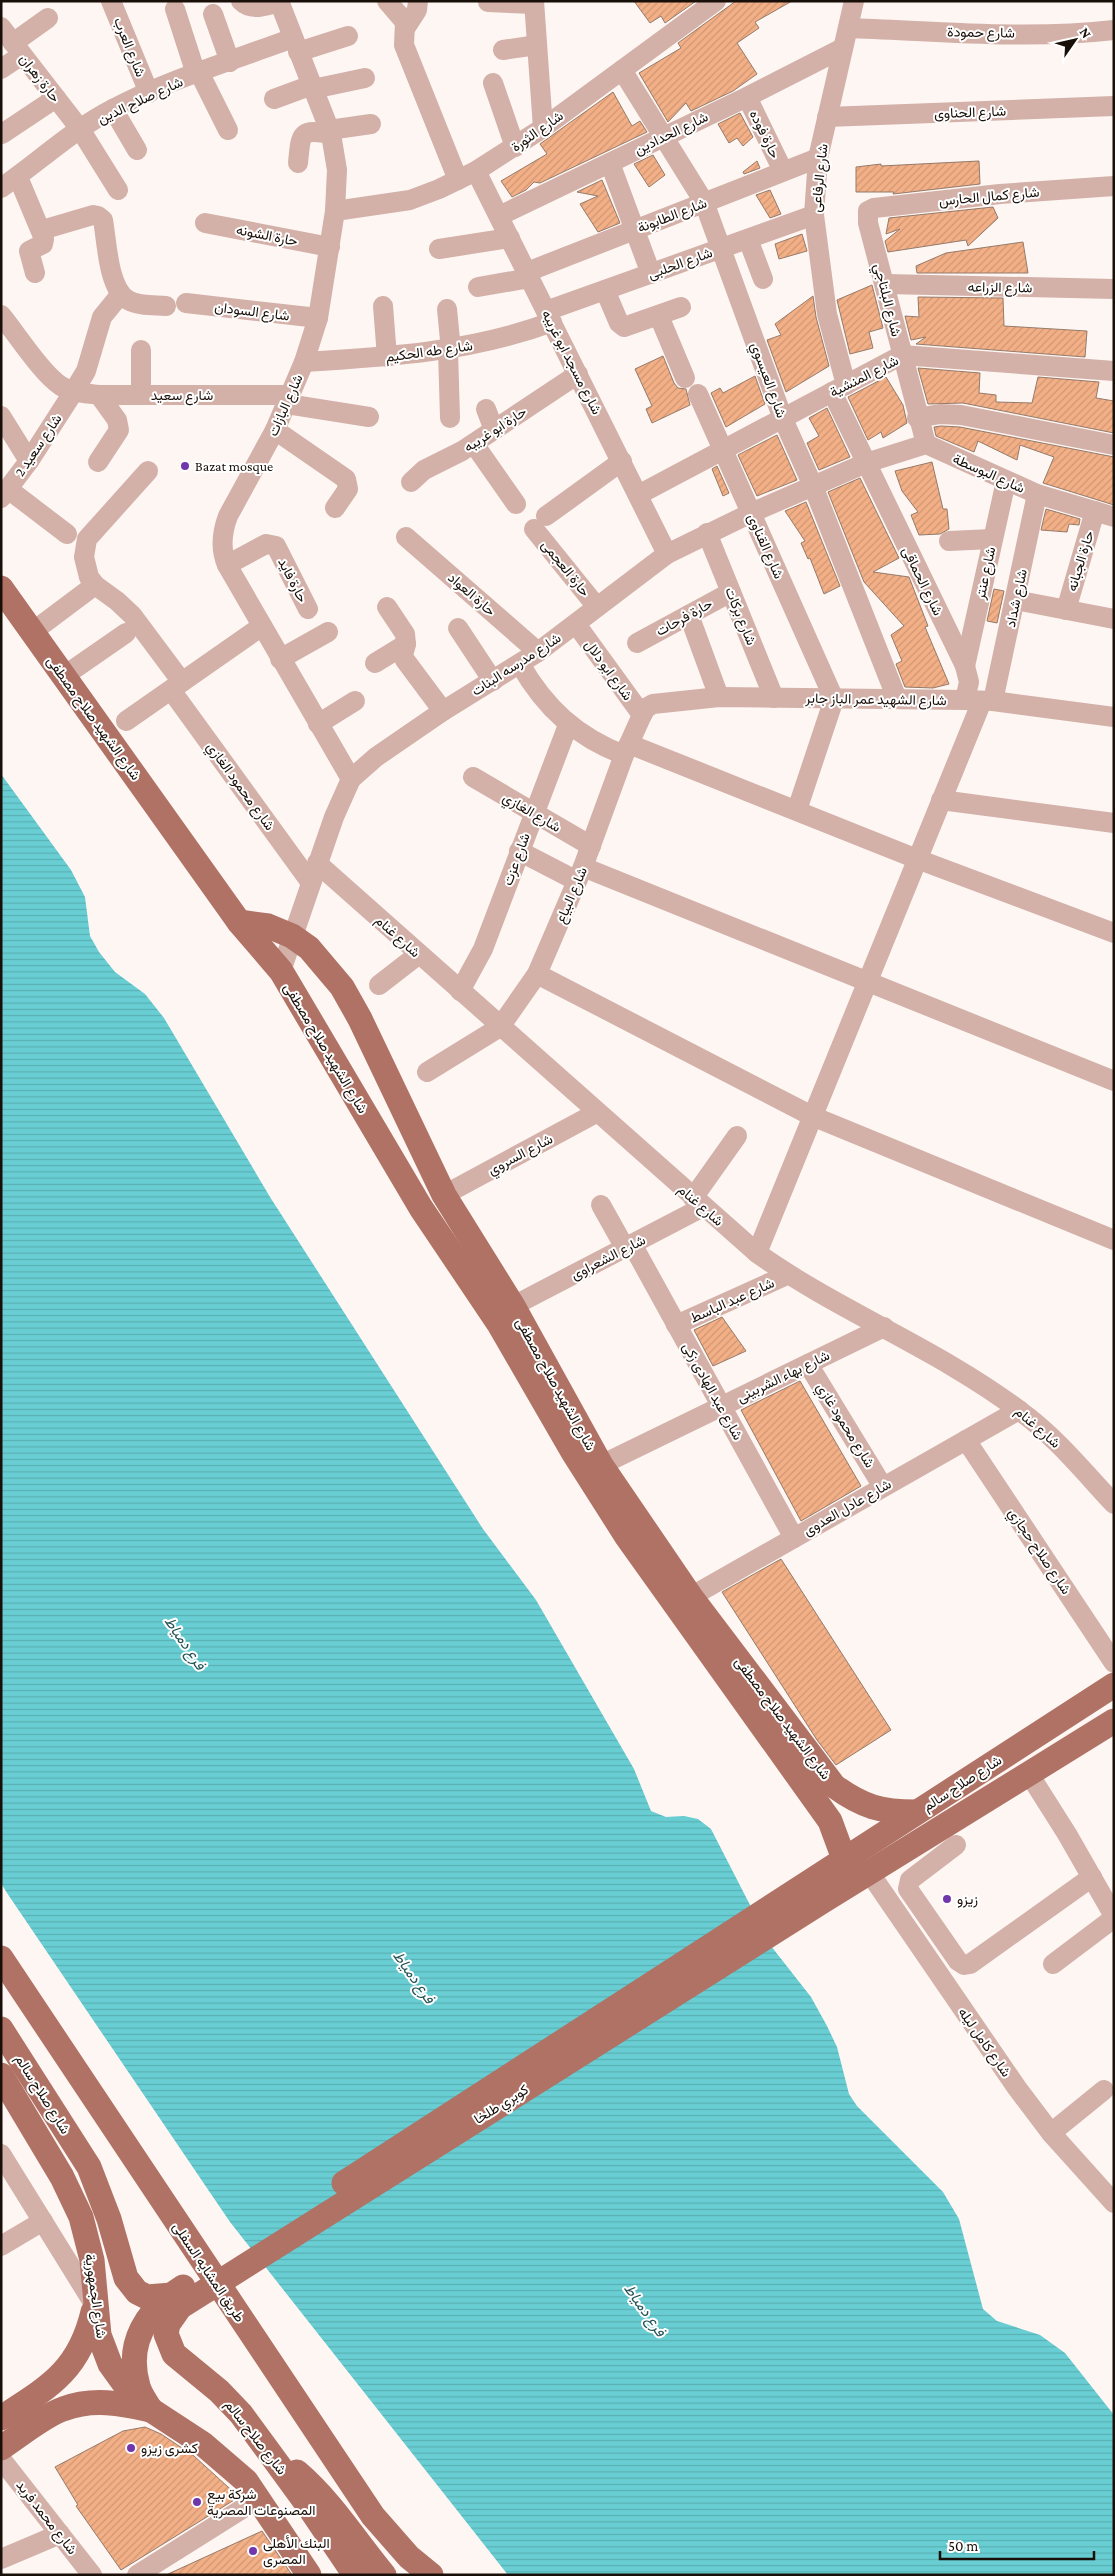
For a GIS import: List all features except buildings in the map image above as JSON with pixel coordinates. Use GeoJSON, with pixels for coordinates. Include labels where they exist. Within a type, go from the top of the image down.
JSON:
{"type":"FeatureCollection","features":[{"type":"Feature","properties":{"kind":"main road","name":"شارع الشهيد صلاح مصطفى"},"geometry":{"type":"LineString","coordinates":[[1,588],[31,633],[64,676],[240,922],[281,971],[421,1208],[499,1324],[583,1468],[626,1537],[683,1601],[834,1786],[854,1801],[874,1809],[916,1812]]}},
{"type":"Feature","properties":{"kind":"main road","name":"شارع الشهيد صلاح مصطفى"},"geometry":{"type":"LineString","coordinates":[[240,922],[268,926],[292,936],[309,948],[342,987],[360,1019],[401,1110],[444,1195],[513,1306],[601,1465],[683,1601],[830,1821],[844,1859]]}},
{"type":"Feature","properties":{"kind":"main road","name":"شارع صلاح سالم"},"geometry":{"type":"LineString","coordinates":[[816,1891],[844,1859],[1114,1685]]}},
{"type":"Feature","properties":{"kind":"main road","name":"شارع صلاح سالم"},"geometry":{"type":"LineString","coordinates":[[816,1891],[869,1872],[1114,1721]]}},
{"type":"Feature","properties":{"kind":"main road","name":"كوبري طلخا"},"geometry":{"type":"LineString","coordinates":[[151,2410],[138,2387],[134,2360],[138,2335],[152,2312],[176,2301],[816,1891]]}},
{"type":"Feature","properties":{"kind":"main road","name":"طريق المشايه السفلى"},"geometry":{"type":"LineString","coordinates":[[1,1958],[373,2516],[409,2557],[431,2575]]}},
{"type":"Feature","properties":{"kind":"main road","name":"شارع صلاح سالم"},"geometry":{"type":"LineString","coordinates":[[1,2029],[89,2167],[110,2218],[126,2278],[131,2285],[147,2297],[176,2301],[166,2334],[171,2349],[219,2391],[240,2414],[265,2450],[308,2504],[356,2575]]}},
{"type":"Feature","properties":{"kind":"main road","name":"شارع الجمهورية"},"geometry":{"type":"LineString","coordinates":[[1,2075],[62,2177],[81,2217],[92,2260],[94,2304],[99,2335],[110,2364],[128,2389],[151,2410],[203,2444],[246,2481],[309,2575]]}},
{"type":"Feature","properties":{"kind":"main road"},"geometry":{"type":"LineString","coordinates":[[1,2418],[47,2388],[71,2365],[87,2336],[94,2304]]}},
{"type":"Feature","properties":{"kind":"main road"},"geometry":{"type":"LineString","coordinates":[[47,2388],[57,2393],[62,2409]]}},
{"type":"Feature","properties":{"kind":"main road"},"geometry":{"type":"LineString","coordinates":[[1,2448],[62,2409],[91,2402],[120,2403],[151,2410]]}},
{"type":"Feature","properties":{"kind":"main road"},"geometry":{"type":"LineString","coordinates":[[265,2450],[290,2465],[320,2492],[384,2575]]}},
{"type":"Feature","properties":{"kind":"street","name":"شارع العرب"},"geometry":{"type":"LineString","coordinates":[[111,1],[148,92]]}},
{"type":"Feature","properties":{"kind":"street"},"geometry":{"type":"LineString","coordinates":[[240,1],[246,7],[254,8],[280,1]]}},
{"type":"Feature","properties":{"kind":"street","name":"شارع البازات"},"geometry":{"type":"LineString","coordinates":[[280,1],[295,45],[330,132],[337,170],[335,211],[318,318],[304,362],[275,430],[228,516],[223,530],[224,558],[350,779]]}},
{"type":"Feature","properties":{"kind":"street"},"geometry":{"type":"LineString","coordinates":[[387,1],[403,18],[406,27]]}},
{"type":"Feature","properties":{"kind":"street"},"geometry":{"type":"LineString","coordinates":[[418,1],[416,10],[406,27],[404,45],[458,180]]}},
{"type":"Feature","properties":{"kind":"street","name":"شارع الثورة"},"geometry":{"type":"LineString","coordinates":[[335,211],[410,200],[476,171],[543,128],[716,1]]}},
{"type":"Feature","properties":{"kind":"street","name":"شارع الرفاعى"},"geometry":{"type":"LineString","coordinates":[[854,1],[818,158],[814,215],[839,389],[866,463]]}},
{"type":"Feature","properties":{"kind":"street"},"geometry":{"type":"LineString","coordinates":[[488,2],[534,3],[543,128]]}},
{"type":"Feature","properties":{"kind":"street"},"geometry":{"type":"LineString","coordinates":[[175,9],[198,74],[228,130]]}},
{"type":"Feature","properties":{"kind":"street"},"geometry":{"type":"LineString","coordinates":[[213,14],[230,62]]}},
{"type":"Feature","properties":{"kind":"street"},"geometry":{"type":"LineString","coordinates":[[1,69],[12,41],[48,18]]}},
{"type":"Feature","properties":{"kind":"street","name":"شارع حمودة"},"geometry":{"type":"LineString","coordinates":[[848,28],[976,33],[1082,33],[1114,30]]}},
{"type":"Feature","properties":{"kind":"street","name":"شارع صلاح الدين"},"geometry":{"type":"LineString","coordinates":[[1,188],[80,129],[112,109],[148,92],[230,62],[295,45],[348,36]]}},
{"type":"Feature","properties":{"kind":"street","name":"حارة زهران"},"geometry":{"type":"LineString","coordinates":[[12,41],[80,129],[118,190]]}},
{"type":"Feature","properties":{"kind":"street"},"geometry":{"type":"LineString","coordinates":[[503,50],[537,45]]}},
{"type":"Feature","properties":{"kind":"street","name":"شارع الحدادين"},"geometry":{"type":"LineString","coordinates":[[499,216],[747,97],[843,48]]}},
{"type":"Feature","properties":{"kind":"street","name":"شارع العيسوي"},"geometry":{"type":"LineString","coordinates":[[622,70],[704,202],[783,419],[813,486],[897,699]]}},
{"type":"Feature","properties":{"kind":"street"},"geometry":{"type":"LineString","coordinates":[[274,99],[312,87],[365,78]]}},
{"type":"Feature","properties":{"kind":"street"},"geometry":{"type":"LineString","coordinates":[[493,83],[515,147]]}},
{"type":"Feature","properties":{"kind":"street","name":"حارة فوده"},"geometry":{"type":"LineString","coordinates":[[747,97],[783,171]]}},
{"type":"Feature","properties":{"kind":"street"},"geometry":{"type":"LineString","coordinates":[[2,134],[56,98]]}},
{"type":"Feature","properties":{"kind":"street","name":"شارع الحناوى"},"geometry":{"type":"LineString","coordinates":[[827,117],[1114,106]]}},
{"type":"Feature","properties":{"kind":"street"},"geometry":{"type":"LineString","coordinates":[[112,109],[137,150]]}},
{"type":"Feature","properties":{"kind":"street"},"geometry":{"type":"LineString","coordinates":[[298,163],[301,137],[305,133],[311,131],[330,132],[371,124]]}},
{"type":"Feature","properties":{"kind":"street","name":"شارع الطابونة"},"geometry":{"type":"LineString","coordinates":[[478,287],[528,275],[635,229],[818,158]]}},
{"type":"Feature","properties":{"kind":"street"},"geometry":{"type":"LineString","coordinates":[[610,163],[651,274]]}},
{"type":"Feature","properties":{"kind":"street","name":"شارع مسجد ابو غريبه"},"geometry":{"type":"LineString","coordinates":[[476,171],[667,554]]}},
{"type":"Feature","properties":{"kind":"street"},"geometry":{"type":"LineString","coordinates":[[18,177],[42,230],[44,242],[30,250],[28,254],[35,273]]}},
{"type":"Feature","properties":{"kind":"street","name":"شارع كمال الحارس"},"geometry":{"type":"LineString","coordinates":[[867,214],[874,208],[1000,194],[1114,186]]}},
{"type":"Feature","properties":{"kind":"street","name":"شارع البلتاجي"},"geometry":{"type":"LineString","coordinates":[[867,214],[886,284],[917,418],[926,444]]}},
{"type":"Feature","properties":{"kind":"street"},"geometry":{"type":"LineString","coordinates":[[42,230],[93,215],[98,216],[103,220],[114,286],[120,295],[129,301],[166,306]]}},
{"type":"Feature","properties":{"kind":"street","name":"شارع الحلبى"},"geometry":{"type":"LineString","coordinates":[[549,317],[605,290],[814,215]]}},
{"type":"Feature","properties":{"kind":"street","name":"حارة الشونه"},"geometry":{"type":"LineString","coordinates":[[205,224],[330,247]]}},
{"type":"Feature","properties":{"kind":"street"},"geometry":{"type":"LineString","coordinates":[[439,249],[510,238]]}},
{"type":"Feature","properties":{"kind":"street"},"geometry":{"type":"LineString","coordinates":[[748,239],[763,279]]}},
{"type":"Feature","properties":{"kind":"street","name":"شارع الزراعه"},"geometry":{"type":"LineString","coordinates":[[886,284],[1114,289]]}},
{"type":"Feature","properties":{"kind":"street"},"geometry":{"type":"LineString","coordinates":[[605,290],[619,323],[624,327],[682,307]]}},
{"type":"Feature","properties":{"kind":"street","name":"شارع سعيد 2"},"geometry":{"type":"LineString","coordinates":[[4,494],[29,461],[86,371],[102,317],[120,295]]}},
{"type":"Feature","properties":{"kind":"street","name":"شارع السودان"},"geometry":{"type":"LineString","coordinates":[[186,303],[318,318]]}},
{"type":"Feature","properties":{"kind":"street"},"geometry":{"type":"LineString","coordinates":[[383,306],[387,357]]}},
{"type":"Feature","properties":{"kind":"street"},"geometry":{"type":"LineString","coordinates":[[447,309],[450,418]]}},
{"type":"Feature","properties":{"kind":"street"},"geometry":{"type":"LineString","coordinates":[[1,315],[51,377],[61,386],[74,391]]}},
{"type":"Feature","properties":{"kind":"street"},"geometry":{"type":"LineString","coordinates":[[659,316],[685,378]]}},
{"type":"Feature","properties":{"kind":"street","name":"شارع طه الحكيم"},"geometry":{"type":"LineString","coordinates":[[304,362],[387,357],[449,350],[525,332],[549,317]]}},
{"type":"Feature","properties":{"kind":"street"},"geometry":{"type":"LineString","coordinates":[[140,350],[142,395]]}},
{"type":"Feature","properties":{"kind":"street","name":"شارع المنشية"},"geometry":{"type":"LineString","coordinates":[[638,495],[902,356],[1114,371]]}},
{"type":"Feature","properties":{"kind":"street","name":"حارة ابو غريبه"},"geometry":{"type":"LineString","coordinates":[[411,482],[424,470],[474,444],[578,374]]}},
{"type":"Feature","properties":{"kind":"street","name":"شارع سعيد"},"geometry":{"type":"LineString","coordinates":[[74,391],[99,394],[289,400],[369,417]]}},
{"type":"Feature","properties":{"kind":"street"},"geometry":{"type":"LineString","coordinates":[[98,462],[119,430],[117,420],[99,394]]}},
{"type":"Feature","properties":{"kind":"street","name":"شارع القناوى"},"geometry":{"type":"LineString","coordinates":[[698,394],[834,699]]}},
{"type":"Feature","properties":{"kind":"street"},"geometry":{"type":"LineString","coordinates":[[486,409],[494,430]]}},
{"type":"Feature","properties":{"kind":"street"},"geometry":{"type":"LineString","coordinates":[[917,418],[940,414],[961,415],[1114,445]]}},
{"type":"Feature","properties":{"kind":"street"},"geometry":{"type":"LineString","coordinates":[[1,416],[29,461]]}},
{"type":"Feature","properties":{"kind":"street"},"geometry":{"type":"LineString","coordinates":[[275,430],[346,479],[348,489],[335,508]]}},
{"type":"Feature","properties":{"kind":"street"},"geometry":{"type":"LineString","coordinates":[[474,444],[516,504]]}},
{"type":"Feature","properties":{"kind":"street"},"geometry":{"type":"LineString","coordinates":[[866,463],[926,444]]}},
{"type":"Feature","properties":{"kind":"street","name":"شارع البوسطة"},"geometry":{"type":"LineString","coordinates":[[926,444],[1037,494],[1104,514]]}},
{"type":"Feature","properties":{"kind":"street","name":"حارة العجمى"},"geometry":{"type":"LineString","coordinates":[[598,607],[540,522],[622,461]]}},
{"type":"Feature","properties":{"kind":"street","name":"شارع مدرسه البنات"},"geometry":{"type":"LineString","coordinates":[[281,971],[317,863],[350,779],[376,757],[443,711],[538,652],[667,554],[707,533],[866,463]]}},
{"type":"Feature","properties":{"kind":"street","name":"شارع الحماقى"},"geometry":{"type":"LineString","coordinates":[[866,463],[965,666],[969,682],[980,701]]}},
{"type":"Feature","properties":{"kind":"street"},"geometry":{"type":"LineString","coordinates":[[31,633],[95,585],[89,577],[84,557],[87,539],[148,471]]}},
{"type":"Feature","properties":{"kind":"street","name":"شارع عنتر"},"geometry":{"type":"LineString","coordinates":[[965,666],[1006,481]]}},
{"type":"Feature","properties":{"kind":"street"},"geometry":{"type":"LineString","coordinates":[[4,494],[67,534]]}},
{"type":"Feature","properties":{"kind":"street","name":"شارع شداد"},"geometry":{"type":"LineString","coordinates":[[980,701],[1015,600],[1037,494]]}},
{"type":"Feature","properties":{"kind":"street","name":"حارة الجبانه"},"geometry":{"type":"LineString","coordinates":[[1066,610],[1104,514]]}},
{"type":"Feature","properties":{"kind":"street","name":"شارع بركات"},"geometry":{"type":"LineString","coordinates":[[707,533],[774,698]]}},
{"type":"Feature","properties":{"kind":"street","name":"حارة العواد"},"geometry":{"type":"LineString","coordinates":[[406,537],[538,652]]}},
{"type":"Feature","properties":{"kind":"street"},"geometry":{"type":"LineString","coordinates":[[948,542],[992,539]]}},
{"type":"Feature","properties":{"kind":"street","name":"حارة فايد"},"geometry":{"type":"LineString","coordinates":[[227,565],[266,544],[276,546],[308,609]]}},
{"type":"Feature","properties":{"kind":"street","name":"شارع محمود الغازي"},"geometry":{"type":"LineString","coordinates":[[95,585],[118,600],[132,615],[176,686],[311,883]]}},
{"type":"Feature","properties":{"kind":"street","name":"حارة فرحات"},"geometry":{"type":"LineString","coordinates":[[637,643],[731,592]]}},
{"type":"Feature","properties":{"kind":"street"},"geometry":{"type":"LineString","coordinates":[[1015,600],[1114,619]]}},
{"type":"Feature","properties":{"kind":"street"},"geometry":{"type":"LineString","coordinates":[[387,608],[406,634],[403,655],[405,660],[443,711]]}},
{"type":"Feature","properties":{"kind":"street"},"geometry":{"type":"LineString","coordinates":[[689,614],[719,697]]}},
{"type":"Feature","properties":{"kind":"street","name":"شارع ابو دلال"},"geometry":{"type":"LineString","coordinates":[[576,624],[642,715]]}},
{"type":"Feature","properties":{"kind":"street"},"geometry":{"type":"LineString","coordinates":[[126,721],[262,626]]}},
{"type":"Feature","properties":{"kind":"street"},"geometry":{"type":"LineString","coordinates":[[458,628],[493,681]]}},
{"type":"Feature","properties":{"kind":"street"},"geometry":{"type":"LineString","coordinates":[[280,659],[328,632]]}},
{"type":"Feature","properties":{"kind":"street"},"geometry":{"type":"LineString","coordinates":[[64,676],[126,633]]}},
{"type":"Feature","properties":{"kind":"street"},"geometry":{"type":"LineString","coordinates":[[375,663],[406,644]]}},
{"type":"Feature","properties":{"kind":"street"},"geometry":{"type":"LineString","coordinates":[[520,664],[538,694],[568,725],[605,747],[627,749],[797,810],[917,859],[1114,934]]}},
{"type":"Feature","properties":{"kind":"street","name":"شارع الشهيد عمر الباز جابر"},"geometry":{"type":"LineString","coordinates":[[642,715],[646,708],[653,704],[719,697],[980,701],[1114,717]]}},
{"type":"Feature","properties":{"kind":"street"},"geometry":{"type":"LineString","coordinates":[[797,810],[834,699]]}},
{"type":"Feature","properties":{"kind":"street"},"geometry":{"type":"LineString","coordinates":[[318,724],[355,701]]}},
{"type":"Feature","properties":{"kind":"street"},"geometry":{"type":"LineString","coordinates":[[757,1253],[980,701]]}},
{"type":"Feature","properties":{"kind":"street","name":"شارع البياع"},"geometry":{"type":"LineString","coordinates":[[500,1027],[538,974],[580,874],[627,749],[642,715]]}},
{"type":"Feature","properties":{"kind":"street","name":"شارع عزت"},"geometry":{"type":"LineString","coordinates":[[460,991],[484,949],[533,813],[568,725]]}},
{"type":"Feature","properties":{"kind":"street","name":"شارع الغازي"},"geometry":{"type":"LineString","coordinates":[[473,777],[591,846]]}},
{"type":"Feature","properties":{"kind":"street"},"geometry":{"type":"LineString","coordinates":[[941,800],[1114,823]]}},
{"type":"Feature","properties":{"kind":"street"},"geometry":{"type":"LineString","coordinates":[[519,851],[867,982],[1114,1081]]}},
{"type":"Feature","properties":{"kind":"street","name":"شارع غنام"},"geometry":{"type":"LineString","coordinates":[[317,863],[596,1113],[757,1253],[787,1274],[884,1328],[1019,1410],[1046,1431],[1114,1504]]}},
{"type":"Feature","properties":{"kind":"street"},"geometry":{"type":"LineString","coordinates":[[379,985],[418,954]]}},
{"type":"Feature","properties":{"kind":"street"},"geometry":{"type":"LineString","coordinates":[[538,974],[812,1116],[1114,1240]]}},
{"type":"Feature","properties":{"kind":"street"},"geometry":{"type":"LineString","coordinates":[[427,1072],[500,1027]]}},
{"type":"Feature","properties":{"kind":"street","name":"شارع السروي"},"geometry":{"type":"LineString","coordinates":[[444,1195],[596,1113]]}},
{"type":"Feature","properties":{"kind":"street"},"geometry":{"type":"LineString","coordinates":[[698,1203],[737,1136]]}},
{"type":"Feature","properties":{"kind":"street","name":"شارع الشعراوى"},"geometry":{"type":"LineString","coordinates":[[513,1306],[628,1246],[698,1203]]}},
{"type":"Feature","properties":{"kind":"street","name":"شارع عبد الهادى زكى"},"geometry":{"type":"LineString","coordinates":[[601,1205],[676,1325],[794,1538]]}},
{"type":"Feature","properties":{"kind":"street","name":"شارع عبد الباسط"},"geometry":{"type":"LineString","coordinates":[[676,1325],[787,1274]]}},
{"type":"Feature","properties":{"kind":"street","name":"شارع بهاء الشربينى"},"geometry":{"type":"LineString","coordinates":[[601,1465],[884,1328]]}},
{"type":"Feature","properties":{"kind":"street","name":"شارع محمود غازي"},"geometry":{"type":"LineString","coordinates":[[808,1364],[883,1487]]}},
{"type":"Feature","properties":{"kind":"street","name":"شارع عادل العدوى"},"geometry":{"type":"LineString","coordinates":[[683,1601],[1019,1410]]}},
{"type":"Feature","properties":{"kind":"street","name":"شارع صلاح حجازي"},"geometry":{"type":"LineString","coordinates":[[966,1440],[1114,1662]]}},
{"type":"Feature","properties":{"kind":"street"},"geometry":{"type":"LineString","coordinates":[[1029,1774],[1092,1877],[1114,1917],[1053,1964]]}},
{"type":"Feature","properties":{"kind":"street"},"geometry":{"type":"LineString","coordinates":[[956,1845],[914,1878],[908,1885],[910,1893],[958,1961],[967,1965],[1092,1877]]}},
{"type":"Feature","properties":{"kind":"street","name":"شارع كامل ليله"},"geometry":{"type":"LineString","coordinates":[[869,1872],[909,1932],[1051,2133],[1114,2203]]}},
{"type":"Feature","properties":{"kind":"street"},"geometry":{"type":"LineString","coordinates":[[909,1932],[929,1920]]}},
{"type":"Feature","properties":{"kind":"street"},"geometry":{"type":"LineString","coordinates":[[1051,2133],[1104,2090]]}},
{"type":"Feature","properties":{"kind":"street"},"geometry":{"type":"LineString","coordinates":[[1,2154],[94,2304]]}},
{"type":"Feature","properties":{"kind":"street"},"geometry":{"type":"LineString","coordinates":[[1,2246],[43,2221]]}},
{"type":"Feature","properties":{"kind":"street","name":"شارع محمد فريد"},"geometry":{"type":"LineString","coordinates":[[1,2460],[92,2575]]}},
{"type":"Feature","properties":{"kind":"street"},"geometry":{"type":"LineString","coordinates":[[137,2575],[258,2499]]}},
{"type":"Feature","properties":{"kind":"street"},"geometry":{"type":"LineString","coordinates":[[1,2559],[60,2534]]}},
{"type":"Feature","properties":{"kind":"water","name":"فرع دمياط"},"geometry":{"type":"Polygon","coordinates":[[[1,774],[71,870],[85,897],[90,936],[99,952],[115,972],[145,994],[164,1018],[270,1197],[483,1529],[536,1600],[634,1769],[651,1811],[666,1817],[684,1816],[698,1819],[711,1829],[771,1946],[811,1997],[827,2026],[837,2047],[849,2094],[857,2106],[943,2192],[959,2219],[983,2309],[997,2321],[1040,2335],[1065,2353],[1114,2415],[1114,2575],[508,2575],[230,2222],[7,1893],[1,1883],[1,774]]]}},
{"type":"Feature","properties":{"kind":"place","name":"Bazat mosque"},"geometry":{"type":"Point","coordinates":[185,466]}},
{"type":"Feature","properties":{"kind":"place","name":"زيزو"},"geometry":{"type":"Point","coordinates":[947,1899]}},
{"type":"Feature","properties":{"kind":"place","name":"كشرى زيزو"},"geometry":{"type":"Point","coordinates":[131,2448]}},
{"type":"Feature","properties":{"kind":"place","name":"شركة بيع المصنوعات المصرية"},"geometry":{"type":"Point","coordinates":[197,2502]}},
{"type":"Feature","properties":{"kind":"place","name":"البنك الأهلى المصرى"},"geometry":{"type":"Point","coordinates":[253,2551]}}]}
